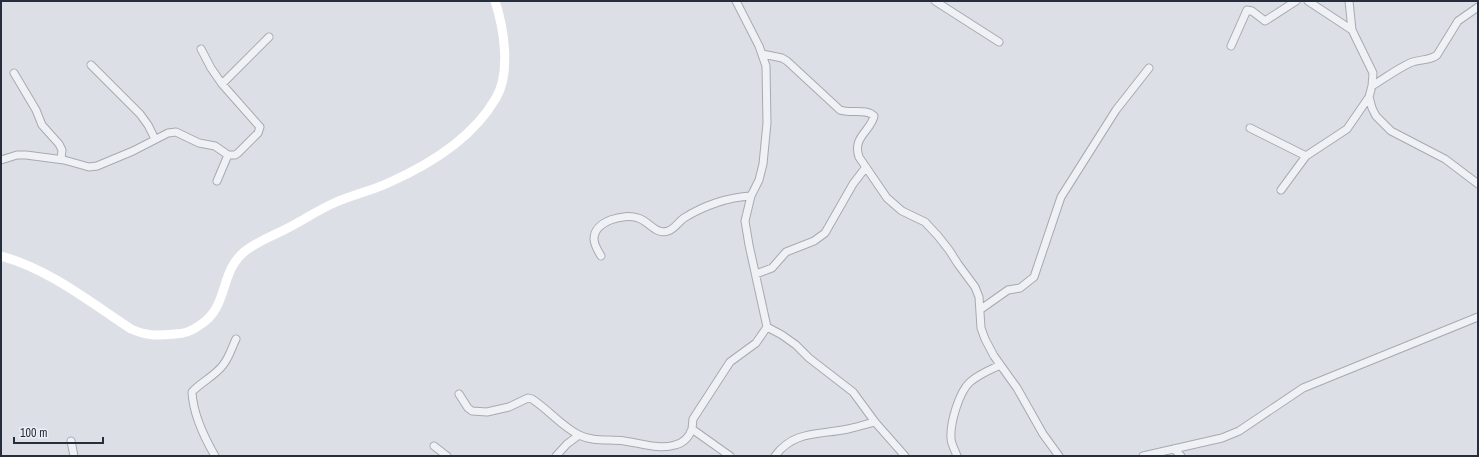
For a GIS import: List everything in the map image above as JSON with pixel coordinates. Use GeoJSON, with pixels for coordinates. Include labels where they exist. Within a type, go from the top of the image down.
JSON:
{"type":"FeatureCollection","features":[{"type":"Feature","properties":{"kind":"main road"},"geometry":{"type":"LineString","coordinates":[[1,256],[30,267],[58,282],[131,329],[142,334],[156,336],[184,334],[194,329],[206,321],[215,312],[231,268],[243,253],[257,243],[334,203],[387,184],[416,170],[446,150],[480,121],[496,98],[505,67],[503,35],[499,12],[495,1]]}},
{"type":"Feature","properties":{"kind":"street"},"geometry":{"type":"LineString","coordinates":[[459,394],[468,408],[472,411],[487,412],[509,407],[528,398],[532,399],[579,435],[599,440],[623,441],[663,447],[676,445],[684,441],[689,436],[692,429],[693,418],[725,369],[736,356],[756,343],[767,327],[745,221],[751,196],[762,172],[767,123],[766,66],[762,54],[736,1]]}},
{"type":"Feature","properties":{"kind":"street"},"geometry":{"type":"LineString","coordinates":[[934,1],[999,42]]}},
{"type":"Feature","properties":{"kind":"street"},"geometry":{"type":"LineString","coordinates":[[1231,46],[1247,10],[1252,11],[1265,21],[1296,1]]}},
{"type":"Feature","properties":{"kind":"street"},"geometry":{"type":"LineString","coordinates":[[1308,1],[1352,30]]}},
{"type":"Feature","properties":{"kind":"street"},"geometry":{"type":"LineString","coordinates":[[1281,190],[1306,156],[1347,129],[1369,97],[1374,78],[1372,68],[1352,30],[1348,1]]}},
{"type":"Feature","properties":{"kind":"street"},"geometry":{"type":"LineString","coordinates":[[1372,86],[1412,62],[1437,55],[1458,21],[1478,7]]}},
{"type":"Feature","properties":{"kind":"street"},"geometry":{"type":"LineString","coordinates":[[222,84],[269,37]]}},
{"type":"Feature","properties":{"kind":"street"},"geometry":{"type":"LineString","coordinates":[[1,160],[17,155],[26,155],[61,159],[89,167],[97,166],[133,151],[168,133],[176,132],[199,143],[215,146],[228,155],[235,155],[258,133],[260,127],[222,84],[211,68],[201,49]]}},
{"type":"Feature","properties":{"kind":"street"},"geometry":{"type":"LineString","coordinates":[[762,54],[782,58],[788,61],[840,110],[846,112],[867,112],[874,116],[858,144],[857,152],[859,157],[886,198],[902,210],[925,222],[949,250],[975,288],[979,297],[981,309],[981,328],[983,333],[1000,365],[1017,388],[1043,434],[1059,456]]}},
{"type":"Feature","properties":{"kind":"street"},"geometry":{"type":"LineString","coordinates":[[91,65],[140,114],[148,125],[155,139]]}},
{"type":"Feature","properties":{"kind":"street"},"geometry":{"type":"LineString","coordinates":[[981,309],[1008,290],[1020,288],[1034,277],[1061,197],[1116,110],[1149,68]]}},
{"type":"Feature","properties":{"kind":"street"},"geometry":{"type":"LineString","coordinates":[[14,73],[36,110],[42,125],[59,144],[62,150],[61,159]]}},
{"type":"Feature","properties":{"kind":"street"},"geometry":{"type":"LineString","coordinates":[[1369,97],[1376,116],[1391,131],[1445,159],[1478,184]]}},
{"type":"Feature","properties":{"kind":"street"},"geometry":{"type":"LineString","coordinates":[[1250,128],[1306,156]]}},
{"type":"Feature","properties":{"kind":"street"},"geometry":{"type":"LineString","coordinates":[[217,181],[228,155]]}},
{"type":"Feature","properties":{"kind":"street"},"geometry":{"type":"LineString","coordinates":[[756,274],[772,268],[786,252],[814,241],[824,233],[853,184],[866,167]]}},
{"type":"Feature","properties":{"kind":"street"},"geometry":{"type":"LineString","coordinates":[[601,256],[594,238],[597,230],[606,222],[625,216],[633,216],[640,218],[657,230],[668,231],[673,229],[682,220],[695,211],[726,200],[741,196],[751,196]]}},
{"type":"Feature","properties":{"kind":"street"},"geometry":{"type":"LineString","coordinates":[[1142,456],[1222,438],[1239,431],[1303,388],[1478,318]]}},
{"type":"Feature","properties":{"kind":"street"},"geometry":{"type":"LineString","coordinates":[[767,327],[796,345],[809,358],[853,392],[875,422],[905,456]]}},
{"type":"Feature","properties":{"kind":"street"},"geometry":{"type":"LineString","coordinates":[[215,456],[205,438],[192,400],[192,392],[199,384],[224,365],[236,340]]}},
{"type":"Feature","properties":{"kind":"street"},"geometry":{"type":"LineString","coordinates":[[956,456],[951,438],[953,421],[962,393],[969,383],[978,376],[1000,365]]}},
{"type":"Feature","properties":{"kind":"street"},"geometry":{"type":"LineString","coordinates":[[775,456],[788,442],[801,437],[847,429],[875,422]]}},
{"type":"Feature","properties":{"kind":"street"},"geometry":{"type":"LineString","coordinates":[[692,429],[730,456]]}},
{"type":"Feature","properties":{"kind":"street"},"geometry":{"type":"LineString","coordinates":[[556,456],[567,444],[579,435]]}},
{"type":"Feature","properties":{"kind":"street"},"geometry":{"type":"LineString","coordinates":[[71,441],[74,456]]}},
{"type":"Feature","properties":{"kind":"street"},"geometry":{"type":"LineString","coordinates":[[434,446],[447,456]]}},
{"type":"Feature","properties":{"kind":"street"},"geometry":{"type":"LineString","coordinates":[[1174,450],[1181,456]]}}]}
